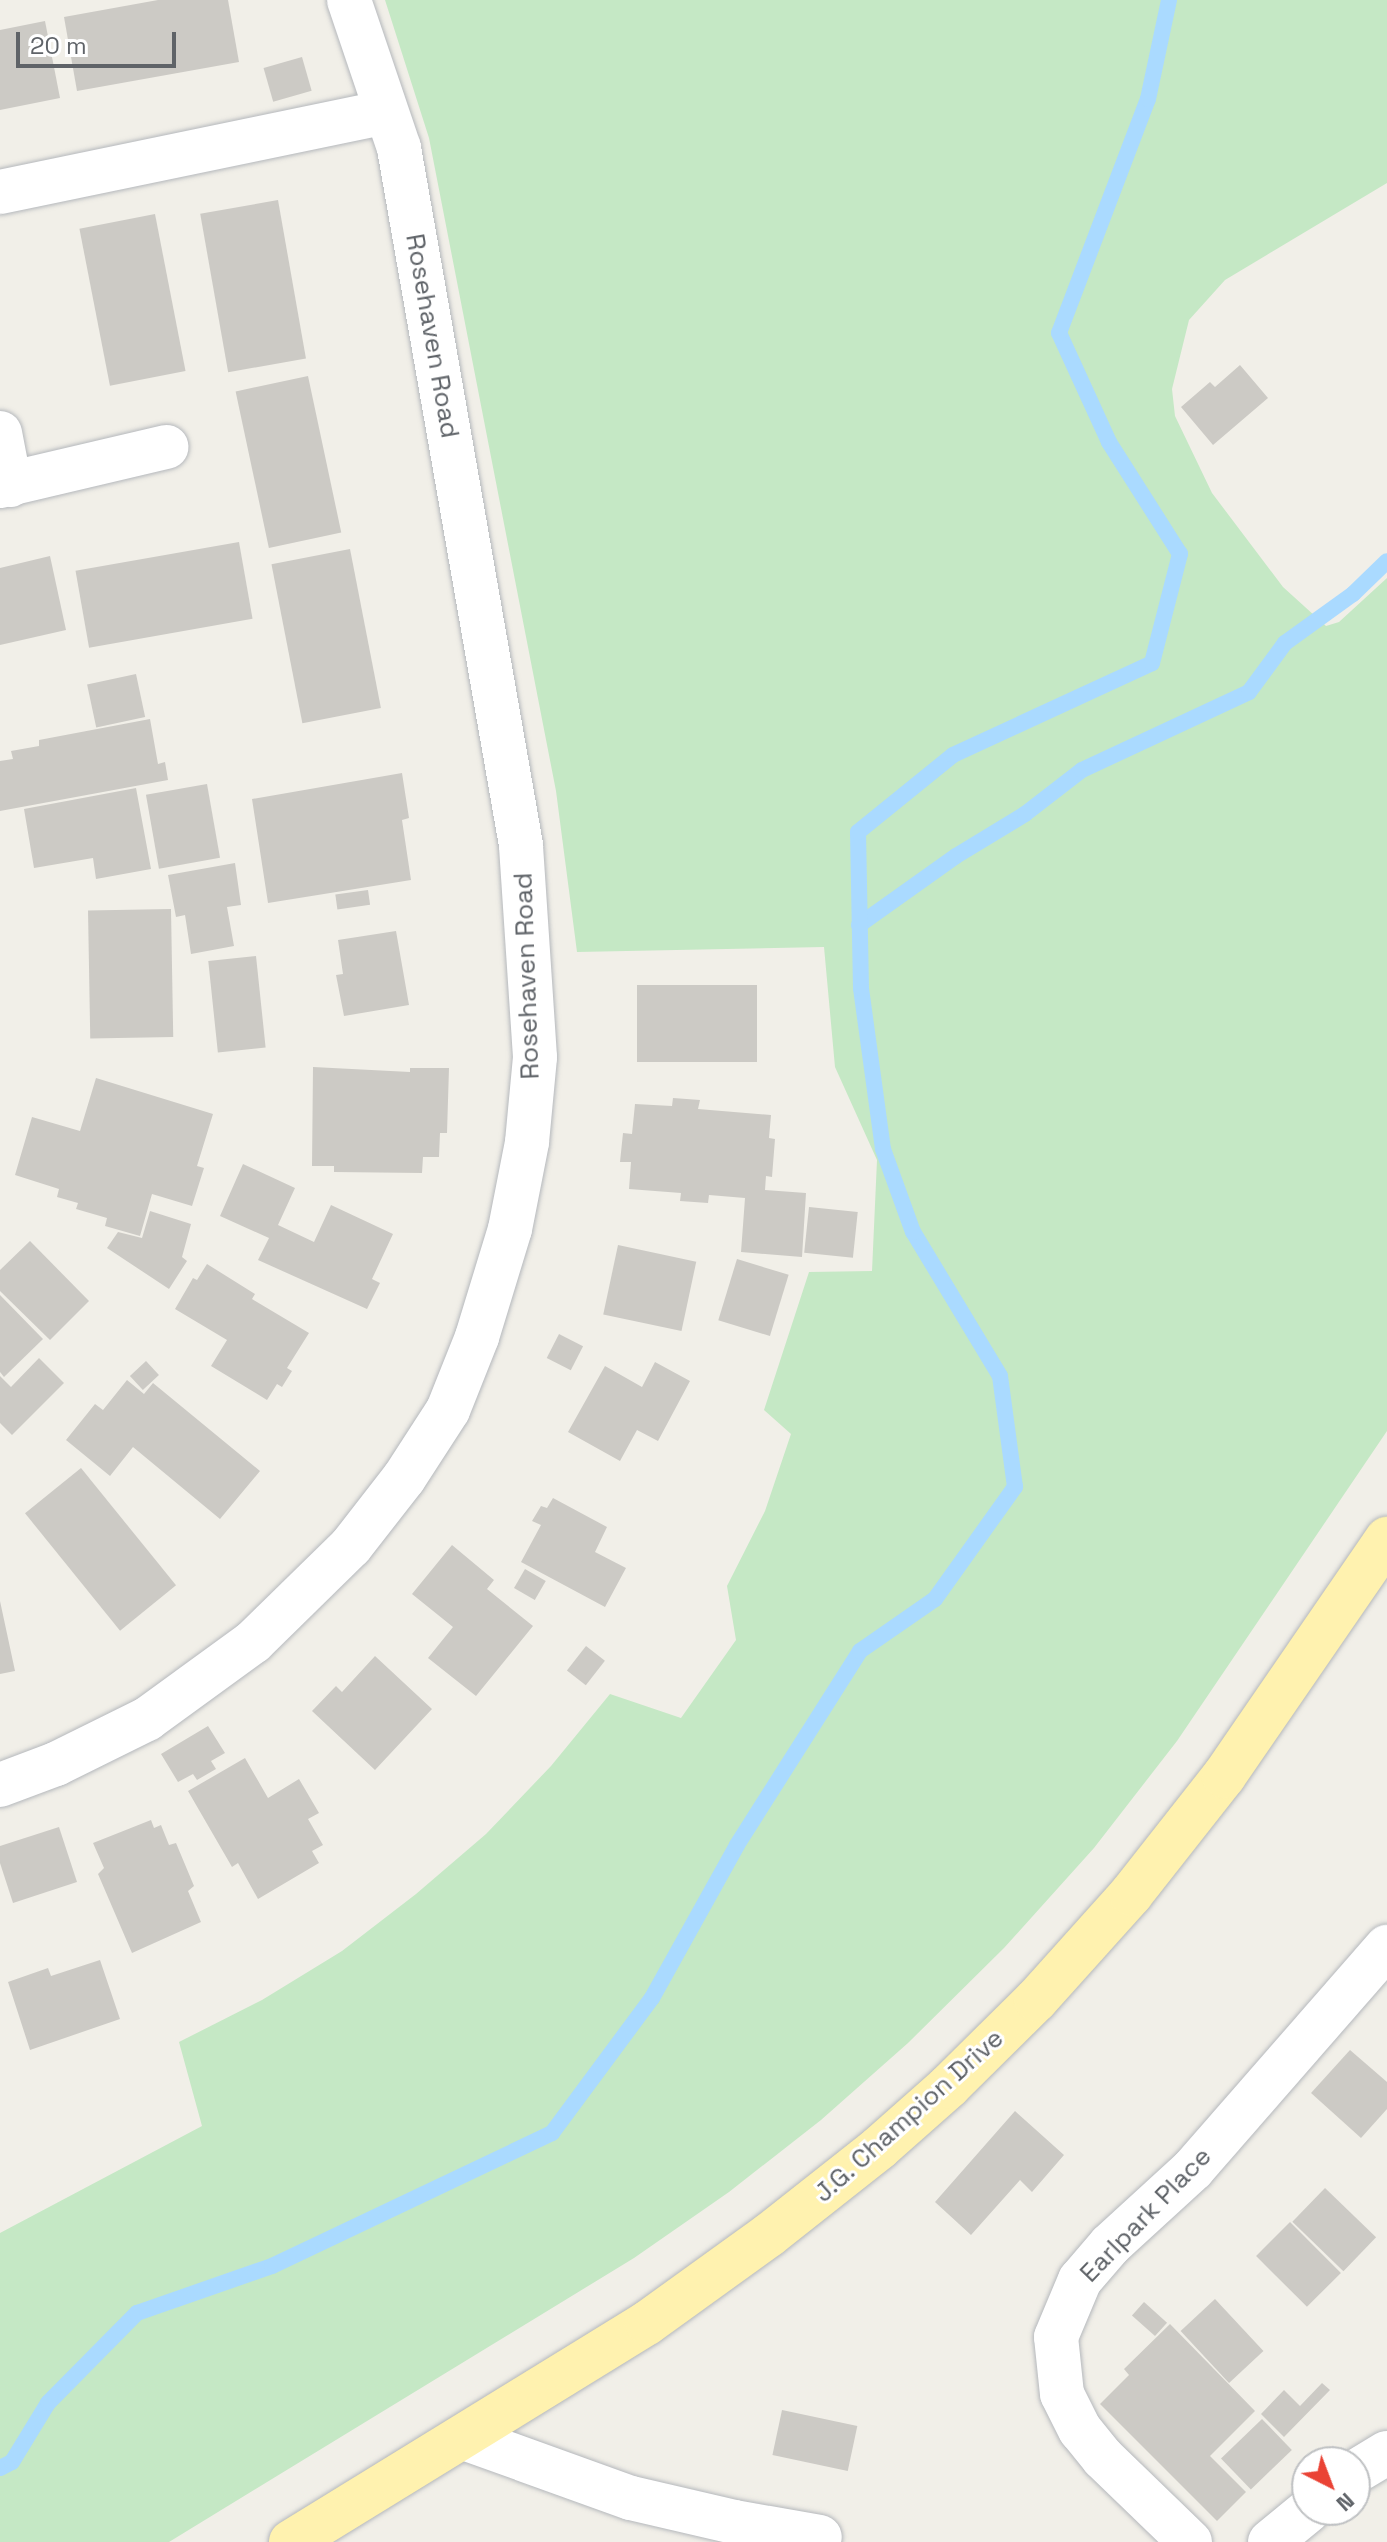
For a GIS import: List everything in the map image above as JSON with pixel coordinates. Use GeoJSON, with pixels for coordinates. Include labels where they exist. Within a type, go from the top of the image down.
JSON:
{"type":"FeatureCollection","features":[{"type":"Feature","properties":{"kind":"main road","name":"J.G. Champion Drive"},"geometry":{"type":"LineString","coordinates":[[291,2542],[647,2323],[769,2235],[879,2148],[949,2086],[1036,2000],[1131,1894],[1224,1776],[1387,1539]]}},
{"type":"Feature","properties":{"kind":"street","name":"Rosehaven Road"},"geometry":{"type":"LineString","coordinates":[[0,1785],[56,1764],[147,1719],[253,1642],[351,1546],[404,1478],[448,1410],[477,1337],[510,1229],[527,1142],[535,1057],[521,845],[399,148],[349,0]]}},
{"type":"Feature","properties":{"kind":"street"},"geometry":{"type":"LineString","coordinates":[[0,192],[386,112]]}},
{"type":"Feature","properties":{"kind":"street"},"geometry":{"type":"LineString","coordinates":[[0,433],[5,486],[166,447]]}},
{"type":"Feature","properties":{"kind":"street","name":"Earlpark Place"},"geometry":{"type":"LineString","coordinates":[[1190,2542],[1103,2458],[1080,2430],[1062,2394],[1056,2337],[1066,2306],[1090,2268],[1110,2245],[1193,2169],[1387,1947]]}},
{"type":"Feature","properties":{"kind":"street"},"geometry":{"type":"LineString","coordinates":[[464,2438],[631,2498],[734,2522],[820,2537]]}},
{"type":"Feature","properties":{"kind":"street"},"geometry":{"type":"LineString","coordinates":[[1270,2542],[1291,2525]]}},
{"type":"Feature","properties":{"kind":"green space"},"geometry":{"type":"Polygon","coordinates":[[[385,0],[1387,0],[1387,183],[1225,280],[1189,320],[1172,389],[1175,416],[1212,493],[1283,587],[1326,626],[1339,622],[1387,578],[1387,1431],[1177,1741],[1094,1848],[1004,1948],[908,2043],[821,2120],[729,2192],[634,2258],[169,2542],[0,2542],[0,2233],[202,2126],[179,2042],[262,2000],[342,1951],[416,1894],[486,1834],[551,1766],[610,1694],[681,1718],[736,1640],[727,1586],[765,1511],[791,1434],[764,1410],[809,1272],[872,1271],[877,1160],[835,1067],[824,947],[577,952],[556,791],[429,138],[385,0]]]}},
{"type":"Feature","properties":{"kind":"building"},"geometry":{"type":"Polygon","coordinates":[[[158,0],[228,0],[239,62],[77,91],[64,17],[158,0]]]}},
{"type":"Feature","properties":{"kind":"building"},"geometry":{"type":"Polygon","coordinates":[[[45,21],[60,98],[0,110],[0,30],[45,21]]]}},
{"type":"Feature","properties":{"kind":"building"},"geometry":{"type":"Polygon","coordinates":[[[302,57],[312,91],[273,102],[264,68],[302,57]]]}},
{"type":"Feature","properties":{"kind":"building"},"geometry":{"type":"Polygon","coordinates":[[[278,200],[306,359],[228,372],[200,214],[278,200]]]}},
{"type":"Feature","properties":{"kind":"building"},"geometry":{"type":"Polygon","coordinates":[[[155,214],[186,371],[110,386],[79,229],[155,214]]]}},
{"type":"Feature","properties":{"kind":"building"},"geometry":{"type":"Polygon","coordinates":[[[1240,365],[1268,398],[1213,445],[1181,407],[1210,382],[1215,387],[1240,365]]]}},
{"type":"Feature","properties":{"kind":"building"},"geometry":{"type":"Polygon","coordinates":[[[308,376],[341,533],[269,548],[236,391],[308,376]]]}},
{"type":"Feature","properties":{"kind":"building"},"geometry":{"type":"Polygon","coordinates":[[[239,542],[253,619],[89,648],[76,571],[239,542]]]}},
{"type":"Feature","properties":{"kind":"building"},"geometry":{"type":"Polygon","coordinates":[[[350,549],[381,708],[302,723],[271,564],[350,549]]]}},
{"type":"Feature","properties":{"kind":"building"},"geometry":{"type":"Polygon","coordinates":[[[50,556],[66,630],[0,645],[0,568],[50,556]]]}},
{"type":"Feature","properties":{"kind":"building"},"geometry":{"type":"Polygon","coordinates":[[[136,674],[145,717],[96,727],[87,684],[136,674]]]}},
{"type":"Feature","properties":{"kind":"building"},"geometry":{"type":"Polygon","coordinates":[[[150,719],[158,764],[165,762],[168,780],[0,811],[0,761],[13,759],[11,751],[39,746],[39,740],[150,719]]]}},
{"type":"Feature","properties":{"kind":"building"},"geometry":{"type":"Polygon","coordinates":[[[402,773],[409,818],[402,820],[411,880],[268,903],[252,799],[402,773]]]}},
{"type":"Feature","properties":{"kind":"building"},"geometry":{"type":"Polygon","coordinates":[[[207,784],[220,858],[159,869],[146,795],[207,784]]]}},
{"type":"Feature","properties":{"kind":"building"},"geometry":{"type":"Polygon","coordinates":[[[136,788],[151,869],[96,879],[93,858],[34,868],[24,809],[136,788]]]}},
{"type":"Feature","properties":{"kind":"building"},"geometry":{"type":"Polygon","coordinates":[[[235,863],[241,905],[227,907],[234,946],[191,954],[185,915],[176,917],[168,875],[235,863]]]}},
{"type":"Feature","properties":{"kind":"building"},"geometry":{"type":"Polygon","coordinates":[[[368,890],[370,905],[337,909],[335,895],[368,890]]]}},
{"type":"Feature","properties":{"kind":"building"},"geometry":{"type":"Polygon","coordinates":[[[171,909],[173,1037],[90,1038],[88,910],[171,909]]]}},
{"type":"Feature","properties":{"kind":"building"},"geometry":{"type":"Polygon","coordinates":[[[396,931],[409,1005],[344,1016],[336,975],[343,974],[338,940],[396,931]]]}},
{"type":"Feature","properties":{"kind":"building"},"geometry":{"type":"Polygon","coordinates":[[[256,956],[266,1047],[218,1053],[208,961],[256,956]]]}},
{"type":"Feature","properties":{"kind":"building"},"geometry":{"type":"Polygon","coordinates":[[[637,985],[757,985],[757,1062],[637,1062],[637,985]]]}},
{"type":"Feature","properties":{"kind":"building"},"geometry":{"type":"Polygon","coordinates":[[[313,1067],[410,1072],[410,1068],[449,1068],[447,1133],[440,1133],[439,1157],[423,1157],[422,1173],[334,1172],[334,1166],[312,1166],[313,1067]]]}},
{"type":"Feature","properties":{"kind":"building"},"geometry":{"type":"Polygon","coordinates":[[[96,1078],[213,1114],[197,1166],[204,1168],[192,1206],[152,1194],[140,1236],[105,1226],[107,1218],[76,1209],[78,1203],[57,1197],[59,1189],[15,1175],[32,1117],[80,1131],[96,1078]]]}},
{"type":"Feature","properties":{"kind":"building"},"geometry":{"type":"Polygon","coordinates":[[[673,1098],[700,1100],[698,1109],[771,1115],[769,1138],[775,1139],[772,1177],[766,1176],[765,1190],[806,1193],[802,1257],[741,1252],[745,1198],[709,1195],[708,1203],[680,1201],[681,1193],[629,1189],[631,1162],[620,1162],[623,1133],[632,1134],[635,1104],[672,1106],[673,1098]]]}},
{"type":"Feature","properties":{"kind":"building"},"geometry":{"type":"Polygon","coordinates":[[[243,1164],[295,1188],[278,1225],[314,1242],[331,1205],[393,1234],[372,1279],[380,1283],[367,1309],[258,1260],[269,1238],[220,1216],[243,1164]]]}},
{"type":"Feature","properties":{"kind":"building"},"geometry":{"type":"Polygon","coordinates":[[[809,1207],[858,1212],[853,1258],[804,1253],[809,1207]]]}},
{"type":"Feature","properties":{"kind":"building"},"geometry":{"type":"Polygon","coordinates":[[[150,1211],[191,1224],[182,1257],[187,1261],[169,1289],[107,1248],[118,1232],[142,1238],[150,1211]]]}},
{"type":"Feature","properties":{"kind":"building"},"geometry":{"type":"Polygon","coordinates":[[[30,1241],[89,1301],[50,1340],[0,1291],[0,1270],[30,1241]]]}},
{"type":"Feature","properties":{"kind":"building"},"geometry":{"type":"Polygon","coordinates":[[[618,1245],[696,1262],[681,1331],[603,1314],[618,1245]]]}},
{"type":"Feature","properties":{"kind":"building"},"geometry":{"type":"Polygon","coordinates":[[[737,1259],[789,1275],[770,1336],[718,1320],[737,1259]]]}},
{"type":"Feature","properties":{"kind":"building"},"geometry":{"type":"Polygon","coordinates":[[[207,1264],[255,1294],[252,1299],[309,1333],[287,1368],[292,1371],[282,1387],[277,1384],[267,1400],[211,1366],[227,1340],[175,1309],[193,1278],[197,1280],[207,1264]]]}},
{"type":"Feature","properties":{"kind":"building"},"geometry":{"type":"Polygon","coordinates":[[[0,1295],[43,1339],[4,1377],[0,1372],[0,1295]]]}},
{"type":"Feature","properties":{"kind":"building"},"geometry":{"type":"Polygon","coordinates":[[[559,1334],[583,1346],[571,1370],[547,1358],[559,1334]]]}},
{"type":"Feature","properties":{"kind":"building"},"geometry":{"type":"Polygon","coordinates":[[[39,1358],[64,1383],[12,1435],[0,1423],[0,1376],[11,1387],[39,1358]]]}},
{"type":"Feature","properties":{"kind":"building"},"geometry":{"type":"Polygon","coordinates":[[[146,1361],[159,1375],[143,1390],[130,1376],[146,1361]]]}},
{"type":"Feature","properties":{"kind":"building"},"geometry":{"type":"Polygon","coordinates":[[[655,1362],[690,1381],[658,1441],[637,1430],[620,1461],[568,1432],[605,1366],[642,1387],[655,1362]]]}},
{"type":"Feature","properties":{"kind":"building"},"geometry":{"type":"Polygon","coordinates":[[[127,1380],[144,1394],[153,1383],[260,1471],[220,1519],[133,1447],[110,1476],[66,1440],[95,1404],[103,1410],[127,1380]]]}},
{"type":"Feature","properties":{"kind":"building"},"geometry":{"type":"Polygon","coordinates":[[[81,1468],[176,1585],[120,1631],[25,1513],[81,1468]]]}},
{"type":"Feature","properties":{"kind":"building"},"geometry":{"type":"Polygon","coordinates":[[[553,1498],[607,1527],[595,1552],[626,1568],[605,1607],[521,1562],[541,1525],[532,1521],[541,1506],[547,1508],[553,1498]]]}},
{"type":"Feature","properties":{"kind":"building"},"geometry":{"type":"Polygon","coordinates":[[[452,1545],[494,1580],[487,1589],[533,1626],[476,1696],[428,1658],[453,1627],[412,1594],[452,1545]]]}},
{"type":"Feature","properties":{"kind":"building"},"geometry":{"type":"Polygon","coordinates":[[[525,1569],[546,1581],[535,1600],[514,1588],[525,1569]]]}},
{"type":"Feature","properties":{"kind":"building"},"geometry":{"type":"Polygon","coordinates":[[[0,1601],[15,1671],[0,1674],[0,1601]]]}},
{"type":"Feature","properties":{"kind":"building"},"geometry":{"type":"Polygon","coordinates":[[[586,1646],[605,1661],[586,1685],[567,1670],[586,1646]]]}},
{"type":"Feature","properties":{"kind":"building"},"geometry":{"type":"Polygon","coordinates":[[[375,1656],[432,1709],[375,1770],[312,1711],[336,1686],[342,1692],[375,1656]]]}},
{"type":"Feature","properties":{"kind":"building"},"geometry":{"type":"Polygon","coordinates":[[[208,1726],[225,1753],[211,1761],[216,1769],[197,1780],[193,1774],[178,1782],[161,1754],[208,1726]]]}},
{"type":"Feature","properties":{"kind":"building"},"geometry":{"type":"Polygon","coordinates":[[[245,1758],[268,1798],[299,1779],[319,1813],[308,1819],[323,1845],[312,1851],[319,1863],[258,1899],[238,1863],[232,1867],[188,1791],[245,1758]]]}},
{"type":"Feature","properties":{"kind":"building"},"geometry":{"type":"Polygon","coordinates":[[[151,1820],[154,1828],[161,1825],[169,1845],[176,1843],[194,1886],[188,1891],[201,1922],[132,1953],[98,1874],[104,1868],[93,1843],[151,1820]]]}},
{"type":"Feature","properties":{"kind":"building"},"geometry":{"type":"Polygon","coordinates":[[[59,1827],[77,1882],[13,1903],[0,1863],[0,1846],[59,1827]]]}},
{"type":"Feature","properties":{"kind":"building"},"geometry":{"type":"Polygon","coordinates":[[[100,1960],[120,2019],[30,2050],[8,1982],[48,1968],[51,1976],[100,1960]]]}},
{"type":"Feature","properties":{"kind":"building"},"geometry":{"type":"Polygon","coordinates":[[[1350,2050],[1387,2082],[1387,2109],[1361,2138],[1311,2093],[1350,2050]]]}},
{"type":"Feature","properties":{"kind":"building"},"geometry":{"type":"Polygon","coordinates":[[[1015,2111],[1064,2155],[1032,2192],[1020,2180],[971,2235],[935,2202],[1015,2111]]]}},
{"type":"Feature","properties":{"kind":"building"},"geometry":{"type":"Polygon","coordinates":[[[1325,2188],[1376,2237],[1343,2271],[1292,2222],[1325,2188]]]}},
{"type":"Feature","properties":{"kind":"building"},"geometry":{"type":"Polygon","coordinates":[[[1290,2222],[1341,2273],[1307,2307],[1256,2256],[1290,2222]]]}},
{"type":"Feature","properties":{"kind":"building"},"geometry":{"type":"Polygon","coordinates":[[[1215,2299],[1263,2351],[1229,2383],[1181,2331],[1215,2299]]]}},
{"type":"Feature","properties":{"kind":"building"},"geometry":{"type":"Polygon","coordinates":[[[1144,2302],[1167,2323],[1155,2336],[1132,2315],[1144,2302]]]}},
{"type":"Feature","properties":{"kind":"building"},"geometry":{"type":"Polygon","coordinates":[[[1170,2324],[1255,2411],[1210,2456],[1246,2492],[1217,2521],[1100,2404],[1129,2375],[1124,2369],[1170,2324]]]}},
{"type":"Feature","properties":{"kind":"building"},"geometry":{"type":"Polygon","coordinates":[[[1322,2383],[1330,2390],[1284,2437],[1261,2414],[1284,2390],[1300,2406],[1322,2383]]]}},
{"type":"Feature","properties":{"kind":"building"},"geometry":{"type":"Polygon","coordinates":[[[782,2410],[857,2426],[848,2471],[772,2455],[782,2410]]]}},
{"type":"Feature","properties":{"kind":"building"},"geometry":{"type":"Polygon","coordinates":[[[1262,2419],[1291,2451],[1251,2490],[1221,2459],[1262,2419]]]}},
{"type":"Feature","properties":{"kind":"waterway"},"geometry":{"type":"LineString","coordinates":[[0,2468],[12,2462],[48,2403],[137,2313],[272,2266],[552,2133],[652,1998],[737,1845],[860,1651],[935,1599],[1015,1487],[1000,1376],[913,1232],[883,1149],[861,988],[858,832],[953,755],[1152,663],[1180,554],[1109,442],[1059,333],[1148,99],[1169,0]]}},
{"type":"Feature","properties":{"kind":"waterway"},"geometry":{"type":"LineString","coordinates":[[859,925],[956,856],[1025,814],[1082,770],[1249,692],[1285,643],[1353,594],[1387,561]]}}]}
